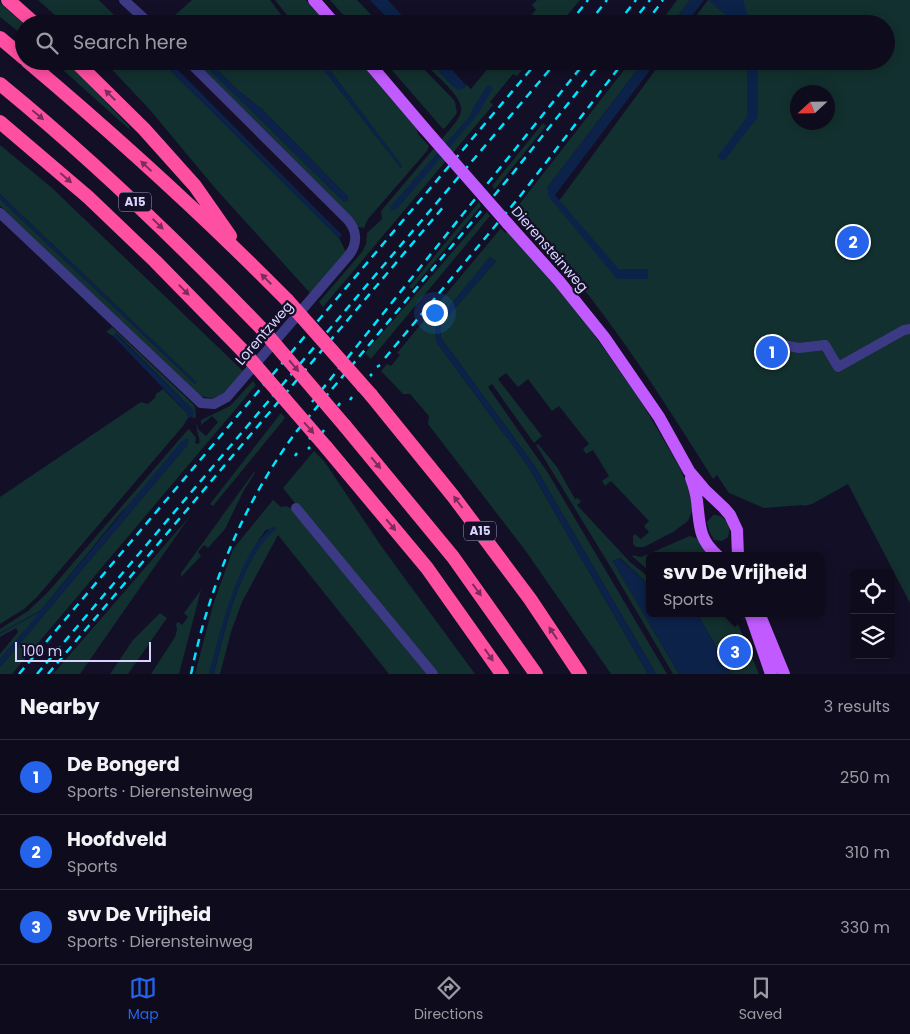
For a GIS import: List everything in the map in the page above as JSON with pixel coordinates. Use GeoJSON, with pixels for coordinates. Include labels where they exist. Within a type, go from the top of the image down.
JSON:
{"type":"FeatureCollection","features":[{"type":"Feature","properties":{"kind":"highway"},"geometry":{"type":"LineString","coordinates":[[8,0],[25,15]]}},
{"type":"Feature","properties":{"kind":"highway"},"geometry":{"type":"LineString","coordinates":[[0,38],[15,50]]}},
{"type":"Feature","properties":{"kind":"highway","name":"A15"},"geometry":{"type":"LineString","coordinates":[[37,70],[129,150],[246,259],[287,300],[371,395],[453,496],[530,599],[580,674]]}},
{"type":"Feature","properties":{"kind":"highway","name":"A15"},"geometry":{"type":"LineString","coordinates":[[84,70],[144,129],[195,186],[246,259]]}},
{"type":"Feature","properties":{"kind":"highway","name":"A15"},"geometry":{"type":"LineString","coordinates":[[0,84],[104,173],[207,272],[262,329],[453,557],[536,674]]}},
{"type":"Feature","properties":{"kind":"highway","name":"A15"},"geometry":{"type":"LineString","coordinates":[[0,122],[88,197],[155,261],[242,352],[326,447],[427,568],[502,674]]}},
{"type":"Feature","properties":{"kind":"highway","name":"A15"},"geometry":{"type":"LineString","coordinates":[[0,127],[29,146]]}},
{"type":"Feature","properties":{"kind":"main road"},"geometry":{"type":"LineString","coordinates":[[314,0],[327,15]]}},
{"type":"Feature","properties":{"kind":"main road","name":"Dierensteinweg"},"geometry":{"type":"LineString","coordinates":[[375,70],[559,281],[604,337],[659,417],[689,471],[724,508]]}},
{"type":"Feature","properties":{"kind":"main road","name":"Dierensteinweg"},"geometry":{"type":"LineString","coordinates":[[689,471],[697,498],[698,515]]}},
{"type":"Feature","properties":{"kind":"main road"},"geometry":{"type":"LineString","coordinates":[[738,541],[726,550],[715,552],[702,535],[698,515],[701,510],[707,507],[724,508],[735,525],[738,541],[738,552]]}},
{"type":"Feature","properties":{"kind":"main road"},"geometry":{"type":"LineString","coordinates":[[751,617],[771,674]]}},
{"type":"Feature","properties":{"kind":"main road"},"geometry":{"type":"LineString","coordinates":[[761,617],[784,674]]}},
{"type":"Feature","properties":{"kind":"street"},"geometry":{"type":"LineString","coordinates":[[124,0],[140,15]]}},
{"type":"Feature","properties":{"kind":"street","name":"Lorentzweg"},"geometry":{"type":"LineString","coordinates":[[0,213],[201,403],[214,404],[227,397],[349,255],[356,237],[347,219],[197,70]]}},
{"type":"Feature","properties":{"kind":"street"},"geometry":{"type":"LineString","coordinates":[[783,345],[799,348],[825,345],[838,367],[904,330],[910,329]]}},
{"type":"Feature","properties":{"kind":"street"},"geometry":{"type":"LineString","coordinates":[[296,508],[434,674]]}},
{"type":"Feature","properties":{"kind":"green space"},"geometry":{"type":"Polygon","coordinates":[[[38,0],[99,0],[114,15],[55,15],[38,0]]]}},
{"type":"Feature","properties":{"kind":"green space"},"geometry":{"type":"Polygon","coordinates":[[[192,0],[270,0],[281,15],[175,15],[192,0]]]}},
{"type":"Feature","properties":{"kind":"green space"},"geometry":{"type":"Polygon","coordinates":[[[275,0],[306,0],[319,15],[287,15],[275,0]]]}},
{"type":"Feature","properties":{"kind":"green space"},"geometry":{"type":"Polygon","coordinates":[[[330,0],[357,0],[371,15],[343,15],[330,0]]]}},
{"type":"Feature","properties":{"kind":"green space"},"geometry":{"type":"Polygon","coordinates":[[[537,0],[580,0],[568,15],[531,15],[536,10],[532,5],[537,0]]]}},
{"type":"Feature","properties":{"kind":"green space"},"geometry":{"type":"Polygon","coordinates":[[[677,0],[690,0],[679,15],[666,15],[677,0]]]}},
{"type":"Feature","properties":{"kind":"green space"},"geometry":{"type":"Polygon","coordinates":[[[708,0],[910,0],[910,603],[895,574],[895,569],[892,569],[848,484],[812,504],[764,508],[729,493],[717,475],[713,479],[654,386],[607,319],[572,275],[514,211],[624,70],[637,70],[547,188],[556,205],[655,70],[895,70],[895,15],[697,15],[708,0]]]}},
{"type":"Feature","properties":{"kind":"green space"},"geometry":{"type":"Polygon","coordinates":[[[0,3],[15,16],[15,29],[0,17],[0,3]]]}},
{"type":"Feature","properties":{"kind":"green space"},"geometry":{"type":"Polygon","coordinates":[[[63,70],[75,70],[129,126],[130,130],[63,70]]]}},
{"type":"Feature","properties":{"kind":"green space"},"geometry":{"type":"Polygon","coordinates":[[[112,70],[170,70],[339,238],[346,252],[311,294],[215,188],[150,110],[112,70]]]}},
{"type":"Feature","properties":{"kind":"green space"},"geometry":{"type":"Polygon","coordinates":[[[203,70],[210,70],[344,202],[348,197],[263,110],[240,92],[217,70],[324,70],[401,168],[402,166],[330,70],[367,70],[417,128],[418,134],[429,146],[427,151],[368,219],[364,228],[358,227],[203,70]]]}},
{"type":"Feature","properties":{"kind":"green space"},"geometry":{"type":"Polygon","coordinates":[[[392,70],[425,70],[453,99],[457,113],[443,129],[392,70]]]}},
{"type":"Feature","properties":{"kind":"green space"},"geometry":{"type":"Polygon","coordinates":[[[431,70],[438,70],[454,87],[466,86],[466,84],[471,89],[487,70],[522,70],[517,76],[513,74],[490,102],[493,105],[323,307],[319,302],[362,252],[366,244],[367,233],[382,219],[381,211],[460,115],[461,107],[459,101],[431,70]]]}},
{"type":"Feature","properties":{"kind":"green space"},"geometry":{"type":"Polygon","coordinates":[[[543,123],[546,126],[495,189],[492,186],[543,123]]]}},
{"type":"Feature","properties":{"kind":"green space"},"geometry":{"type":"Polygon","coordinates":[[[0,145],[51,187],[243,371],[223,396],[215,399],[199,396],[0,206],[0,199],[195,384],[197,380],[194,380],[0,194],[0,145]]]}},
{"type":"Feature","properties":{"kind":"green space"},"geometry":{"type":"Polygon","coordinates":[[[479,202],[481,206],[412,289],[409,287],[479,202]]]}},
{"type":"Feature","properties":{"kind":"green space"},"geometry":{"type":"Polygon","coordinates":[[[487,212],[490,216],[371,359],[365,353],[487,212]]]}},
{"type":"Feature","properties":{"kind":"green space"},"geometry":{"type":"Polygon","coordinates":[[[501,228],[505,233],[507,231],[575,308],[641,401],[680,468],[687,484],[693,509],[688,521],[673,532],[644,547],[636,547],[633,544],[633,536],[635,534],[641,539],[649,532],[644,526],[649,521],[611,481],[605,486],[602,481],[609,476],[593,450],[586,454],[583,449],[589,444],[559,406],[552,411],[528,379],[518,387],[506,373],[498,379],[542,436],[534,443],[492,384],[488,387],[548,473],[667,674],[656,674],[534,465],[441,338],[440,328],[443,322],[496,261],[490,257],[440,318],[436,325],[437,343],[528,466],[648,674],[611,674],[525,550],[428,424],[429,416],[410,394],[403,394],[381,371],[387,364],[391,366],[400,355],[397,353],[501,228]]]}},
{"type":"Feature","properties":{"kind":"green space"},"geometry":{"type":"Polygon","coordinates":[[[112,327],[193,404],[196,417],[191,417],[193,416],[193,410],[116,333],[113,336],[106,332],[112,327]]]}},
{"type":"Feature","properties":{"kind":"green space"},"geometry":{"type":"Polygon","coordinates":[[[253,381],[256,385],[12,674],[0,674],[0,667],[188,444],[119,515],[41,610],[0,633],[0,629],[28,611],[48,592],[189,429],[196,438],[195,443],[199,444],[197,423],[198,429],[206,436],[218,422],[212,416],[201,425],[201,420],[230,406],[253,381]]]}},
{"type":"Feature","properties":{"kind":"green space"},"geometry":{"type":"Polygon","coordinates":[[[163,389],[187,413],[188,418],[183,426],[37,597],[24,609],[0,624],[0,497],[141,402],[148,404],[163,389]]]}},
{"type":"Feature","properties":{"kind":"green space"},"geometry":{"type":"Polygon","coordinates":[[[281,413],[285,418],[213,506],[210,504],[281,413]]]}},
{"type":"Feature","properties":{"kind":"green space"},"geometry":{"type":"Polygon","coordinates":[[[538,444],[557,467],[575,499],[578,498],[581,502],[577,505],[630,562],[646,575],[646,582],[620,558],[613,561],[679,674],[673,674],[536,445],[538,444]]]}},
{"type":"Feature","properties":{"kind":"green space"},"geometry":{"type":"Polygon","coordinates":[[[314,451],[324,461],[384,550],[475,674],[439,674],[283,488],[314,451]]]}},
{"type":"Feature","properties":{"kind":"green space"},"geometry":{"type":"Polygon","coordinates":[[[254,472],[225,529],[208,548],[204,545],[198,552],[201,556],[181,577],[181,573],[254,472]]]}},
{"type":"Feature","properties":{"kind":"green space"},"geometry":{"type":"Polygon","coordinates":[[[273,500],[281,507],[286,506],[294,510],[430,674],[389,674],[278,535],[242,602],[231,632],[220,674],[214,674],[229,617],[244,576],[253,557],[276,528],[266,530],[248,559],[228,607],[209,674],[195,674],[213,605],[233,549],[273,500]]]}},
{"type":"Feature","properties":{"kind":"green space"},"geometry":{"type":"Polygon","coordinates":[[[713,515],[721,516],[728,525],[728,537],[722,541],[714,540],[709,531],[707,522],[713,515]]]}},
{"type":"Feature","properties":{"kind":"green space"},"geometry":{"type":"Polygon","coordinates":[[[190,516],[80,674],[53,674],[190,516]]]}},
{"type":"Feature","properties":{"kind":"green space"},"geometry":{"type":"Polygon","coordinates":[[[690,536],[699,539],[711,552],[653,552],[690,536]]]}},
{"type":"Feature","properties":{"kind":"green space"},"geometry":{"type":"Polygon","coordinates":[[[631,555],[641,557],[646,555],[646,568],[631,555]]]}},
{"type":"Feature","properties":{"kind":"green space"},"geometry":{"type":"Polygon","coordinates":[[[201,590],[179,674],[151,674],[175,637],[176,624],[178,622],[182,625],[188,617],[184,613],[201,590]]]}},
{"type":"Feature","properties":{"kind":"green space"},"geometry":{"type":"Polygon","coordinates":[[[40,613],[0,659],[0,654],[18,632],[16,628],[0,637],[0,634],[40,613]]]}},
{"type":"Feature","properties":{"kind":"green space"},"geometry":{"type":"Polygon","coordinates":[[[160,613],[167,618],[128,674],[110,674],[133,640],[160,613]]]}},
{"type":"Feature","properties":{"kind":"green space"},"geometry":{"type":"Polygon","coordinates":[[[699,617],[748,617],[737,622],[759,674],[731,674],[699,617]]]}},
{"type":"Feature","properties":{"kind":"water"},"geometry":{"type":"Polygon","coordinates":[[[370,0],[388,0],[402,15],[384,15],[370,0]]]}},
{"type":"Feature","properties":{"kind":"water"},"geometry":{"type":"Polygon","coordinates":[[[690,0],[704,0],[693,15],[679,15],[690,0]]]}},
{"type":"Feature","properties":{"kind":"water"},"geometry":{"type":"Polygon","coordinates":[[[708,0],[743,0],[747,15],[726,15],[708,0]]]}},
{"type":"Feature","properties":{"kind":"water"},"geometry":{"type":"Polygon","coordinates":[[[170,70],[178,70],[342,235],[339,238],[170,70]]]}},
{"type":"Feature","properties":{"kind":"water"},"geometry":{"type":"Polygon","coordinates":[[[209,70],[217,70],[240,92],[263,110],[348,197],[348,201],[344,202],[209,70]]]}},
{"type":"Feature","properties":{"kind":"water"},"geometry":{"type":"Polygon","coordinates":[[[324,70],[330,70],[402,166],[401,168],[324,70]]]}},
{"type":"Feature","properties":{"kind":"water"},"geometry":{"type":"Polygon","coordinates":[[[438,70],[452,70],[465,84],[465,88],[458,90],[438,70]]]}},
{"type":"Feature","properties":{"kind":"water"},"geometry":{"type":"Polygon","coordinates":[[[637,70],[650,70],[555,195],[619,269],[648,269],[648,279],[617,279],[549,197],[547,188],[637,70]]]}},
{"type":"Feature","properties":{"kind":"water"},"geometry":{"type":"Polygon","coordinates":[[[747,70],[758,70],[758,117],[724,161],[717,157],[747,117],[747,70]]]}},
{"type":"Feature","properties":{"kind":"water"},"geometry":{"type":"Polygon","coordinates":[[[490,85],[493,88],[478,114],[397,209],[391,211],[390,207],[469,117],[487,86],[490,85]]]}},
{"type":"Feature","properties":{"kind":"water"},"geometry":{"type":"Polygon","coordinates":[[[0,194],[194,380],[197,380],[195,384],[0,199],[0,194]]]}},
{"type":"Feature","properties":{"kind":"water"},"geometry":{"type":"Polygon","coordinates":[[[490,257],[496,261],[443,322],[440,328],[441,338],[534,465],[656,674],[648,674],[528,466],[437,343],[435,330],[440,318],[490,257]]]}},
{"type":"Feature","properties":{"kind":"water"},"geometry":{"type":"Polygon","coordinates":[[[115,333],[193,410],[193,416],[188,418],[187,413],[113,336],[115,333]]]}},
{"type":"Feature","properties":{"kind":"water"},"geometry":{"type":"Polygon","coordinates":[[[187,438],[189,439],[188,444],[0,667],[0,659],[39,613],[0,633],[41,610],[181,442],[187,438]]]}},
{"type":"Feature","properties":{"kind":"water"},"geometry":{"type":"Polygon","coordinates":[[[275,526],[277,528],[264,541],[244,575],[229,616],[214,674],[209,674],[225,616],[241,571],[251,552],[263,536],[275,526]]]}},
{"type":"Feature","properties":{"kind":"water"},"geometry":{"type":"Polygon","coordinates":[[[619,558],[646,582],[646,617],[699,617],[731,674],[679,674],[613,561],[619,558]]]}},
{"type":"Feature","properties":{"kind":"railway"},"geometry":{"type":"LineString","coordinates":[[576,15],[588,0]]}},
{"type":"Feature","properties":{"kind":"railway"},"geometry":{"type":"LineString","coordinates":[[595,15],[607,0]]}},
{"type":"Feature","properties":{"kind":"railway"},"geometry":{"type":"LineString","coordinates":[[624,15],[636,0]]}},
{"type":"Feature","properties":{"kind":"railway"},"geometry":{"type":"LineString","coordinates":[[638,15],[650,0]]}},
{"type":"Feature","properties":{"kind":"railway"},"geometry":{"type":"LineString","coordinates":[[652,15],[663,0]]}},
{"type":"Feature","properties":{"kind":"railway"},"geometry":{"type":"LineString","coordinates":[[19,674],[530,70]]}},
{"type":"Feature","properties":{"kind":"railway"},"geometry":{"type":"LineString","coordinates":[[37,674],[549,70]]}},
{"type":"Feature","properties":{"kind":"railway"},"geometry":{"type":"LineString","coordinates":[[312,402],[579,70]]}},
{"type":"Feature","properties":{"kind":"railway"},"geometry":{"type":"LineString","coordinates":[[191,674],[208,610],[230,547],[244,517],[277,460],[296,432],[513,173],[595,70]]}},
{"type":"Feature","properties":{"kind":"railway"},"geometry":{"type":"LineString","coordinates":[[385,358],[521,195],[617,70]]}},
{"type":"Feature","properties":{"kind":"railway"},"geometry":{"type":"LineString","coordinates":[[48,674],[445,205]]}},
{"type":"Feature","properties":{"kind":"railway"},"geometry":{"type":"LineString","coordinates":[[309,439],[312,436]]}},
{"type":"Feature","properties":{"kind":"place","name":"Hoofdveld"},"geometry":{"type":"Point","coordinates":[853,242]}},
{"type":"Feature","properties":{"kind":"place","name":"De Bongerd"},"geometry":{"type":"Point","coordinates":[772,352]}},
{"type":"Feature","properties":{"kind":"place","name":"svv De Vrijheid"},"geometry":{"type":"Point","coordinates":[735,652]}}]}
